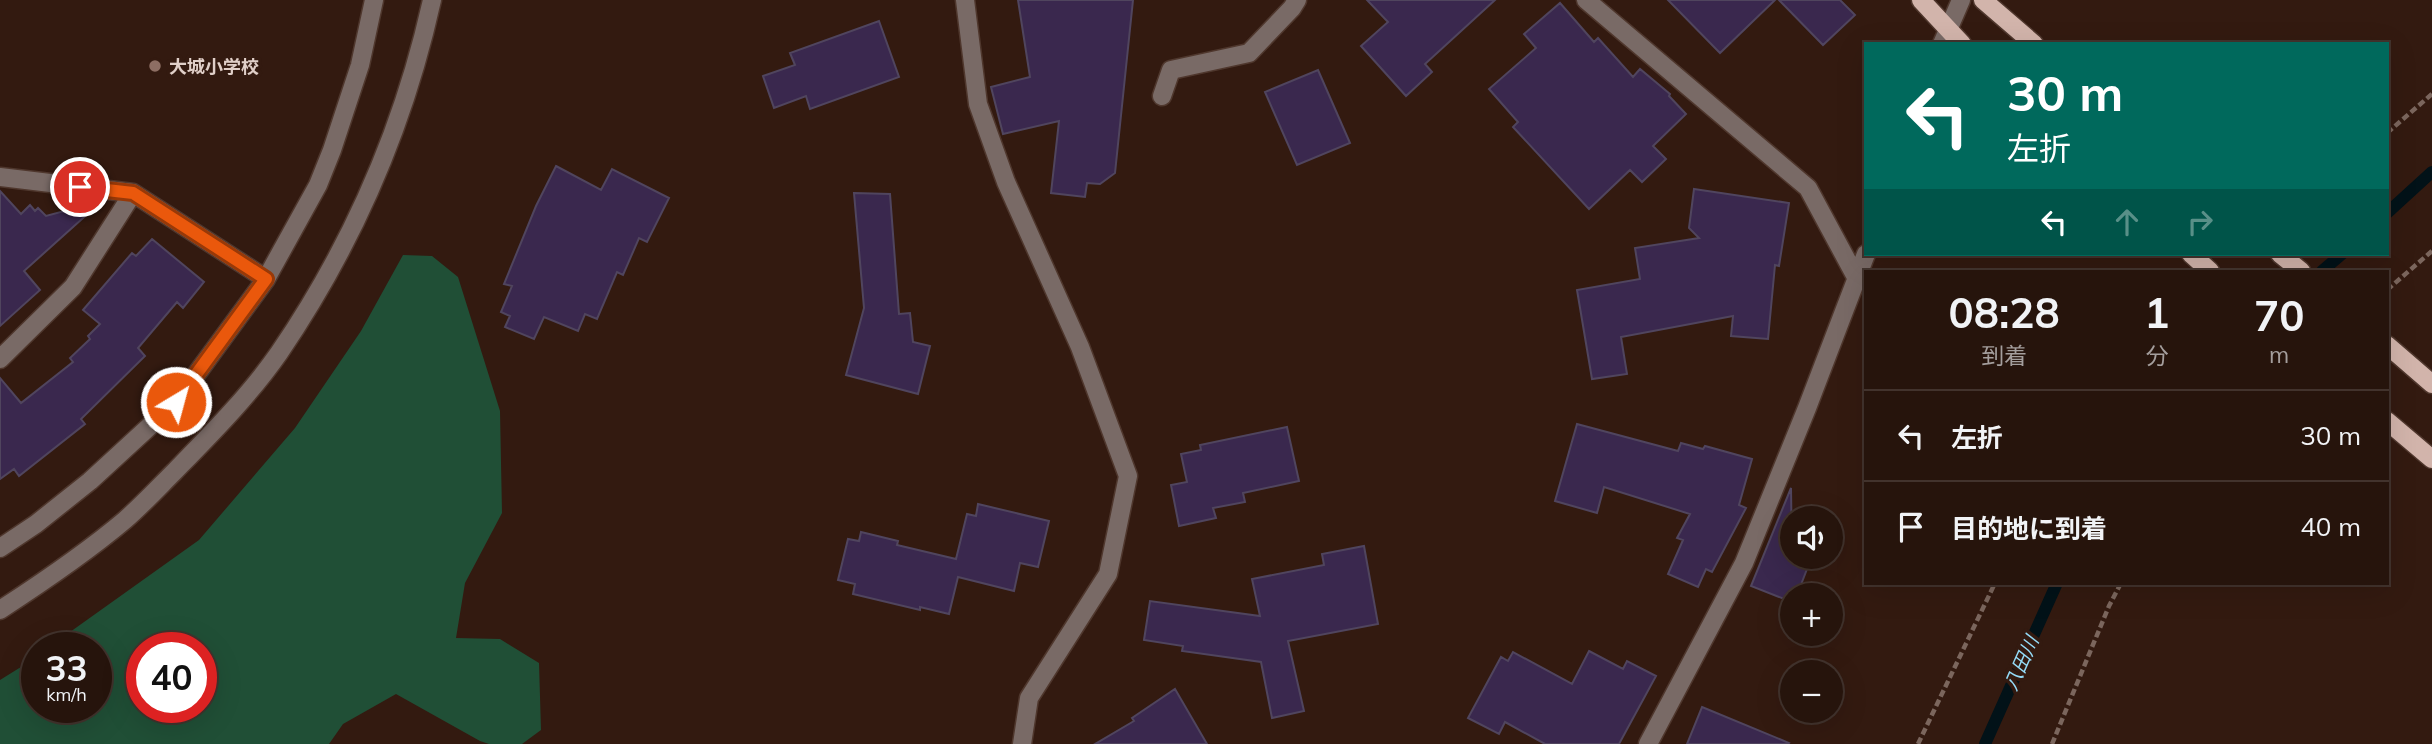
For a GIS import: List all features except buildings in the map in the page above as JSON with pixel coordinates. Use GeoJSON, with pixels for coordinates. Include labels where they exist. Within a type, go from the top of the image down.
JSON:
{"type":"FeatureCollection","features":[{"type":"Feature","properties":{"kind":"main road"},"geometry":{"type":"LineString","coordinates":[[1921,0],[1945,37]]}},
{"type":"Feature","properties":{"kind":"main road"},"geometry":{"type":"LineString","coordinates":[[1983,0],[2032,42]]}},
{"type":"Feature","properties":{"kind":"main road"},"geometry":{"type":"LineString","coordinates":[[2193,256],[2209,270]]}},
{"type":"Feature","properties":{"kind":"main road"},"geometry":{"type":"LineString","coordinates":[[2282,256],[2300,270]]}},
{"type":"Feature","properties":{"kind":"main road"},"geometry":{"type":"LineString","coordinates":[[2389,347],[2432,384]]}},
{"type":"Feature","properties":{"kind":"main road"},"geometry":{"type":"LineString","coordinates":[[2389,424],[2432,459]]}},
{"type":"Feature","properties":{"kind":"street"},"geometry":{"type":"LineString","coordinates":[[0,548],[36,524],[90,481],[176,402],[266,279],[307,205],[332,150],[360,65],[374,0]]}},
{"type":"Feature","properties":{"kind":"street"},"geometry":{"type":"LineString","coordinates":[[0,610],[60,570],[126,519],[221,425],[277,355],[319,290],[362,209],[400,112],[432,0]]}},
{"type":"Feature","properties":{"kind":"street"},"geometry":{"type":"LineString","coordinates":[[965,0],[978,104],[1006,182],[1080,347],[1128,475],[1108,574],[1029,698],[1022,744]]}},
{"type":"Feature","properties":{"kind":"street"},"geometry":{"type":"LineString","coordinates":[[1162,96],[1171,70],[1249,53],[1293,8],[1297,0]]}},
{"type":"Feature","properties":{"kind":"street"},"geometry":{"type":"LineString","coordinates":[[1587,0],[1808,188],[1857,279]]}},
{"type":"Feature","properties":{"kind":"street"},"geometry":{"type":"LineString","coordinates":[[1945,37],[1961,0]]}},
{"type":"Feature","properties":{"kind":"street"},"geometry":{"type":"LineString","coordinates":[[0,177],[133,193],[266,279]]}},
{"type":"Feature","properties":{"kind":"street"},"geometry":{"type":"LineString","coordinates":[[0,359],[73,287],[133,193]]}},
{"type":"Feature","properties":{"kind":"street"},"geometry":{"type":"LineString","coordinates":[[1648,744],[1745,562],[1865,256]]}},
{"type":"Feature","properties":{"kind":"path"},"geometry":{"type":"LineString","coordinates":[[2389,131],[2432,94]]}},
{"type":"Feature","properties":{"kind":"path"},"geometry":{"type":"LineString","coordinates":[[2389,288],[2432,251]]}},
{"type":"Feature","properties":{"kind":"path"},"geometry":{"type":"LineString","coordinates":[[1918,744],[1994,585]]}},
{"type":"Feature","properties":{"kind":"path"},"geometry":{"type":"LineString","coordinates":[[2052,744],[2119,585]]}},
{"type":"Feature","properties":{"kind":"green space"},"geometry":{"type":"Polygon","coordinates":[[[403,255],[432,256],[458,277],[500,411],[502,513],[465,583],[456,638],[500,639],[539,663],[541,730],[522,744],[489,744],[396,694],[343,724],[329,744],[0,744],[0,680],[21,667],[21,723],[112,723],[112,632],[70,632],[199,540],[295,428],[361,331],[403,255]]]}},
{"type":"Feature","properties":{"kind":"waterway","name":"八田川"},"geometry":{"type":"LineString","coordinates":[[2389,211],[2432,172]]}},
{"type":"Feature","properties":{"kind":"waterway","name":"八田川"},"geometry":{"type":"LineString","coordinates":[[2323,270],[2340,256]]}},
{"type":"Feature","properties":{"kind":"waterway","name":"八田川"},"geometry":{"type":"LineString","coordinates":[[1985,744],[2056,585]]}},
{"type":"Feature","properties":{"kind":"place","name":"大城小学校"},"geometry":{"type":"Point","coordinates":[155,66]}},
{"type":"Feature","properties":{"kind":"route"},"geometry":{"type":"LineString","coordinates":[[80,187],[133,193],[266,279],[176,402]]}}]}
